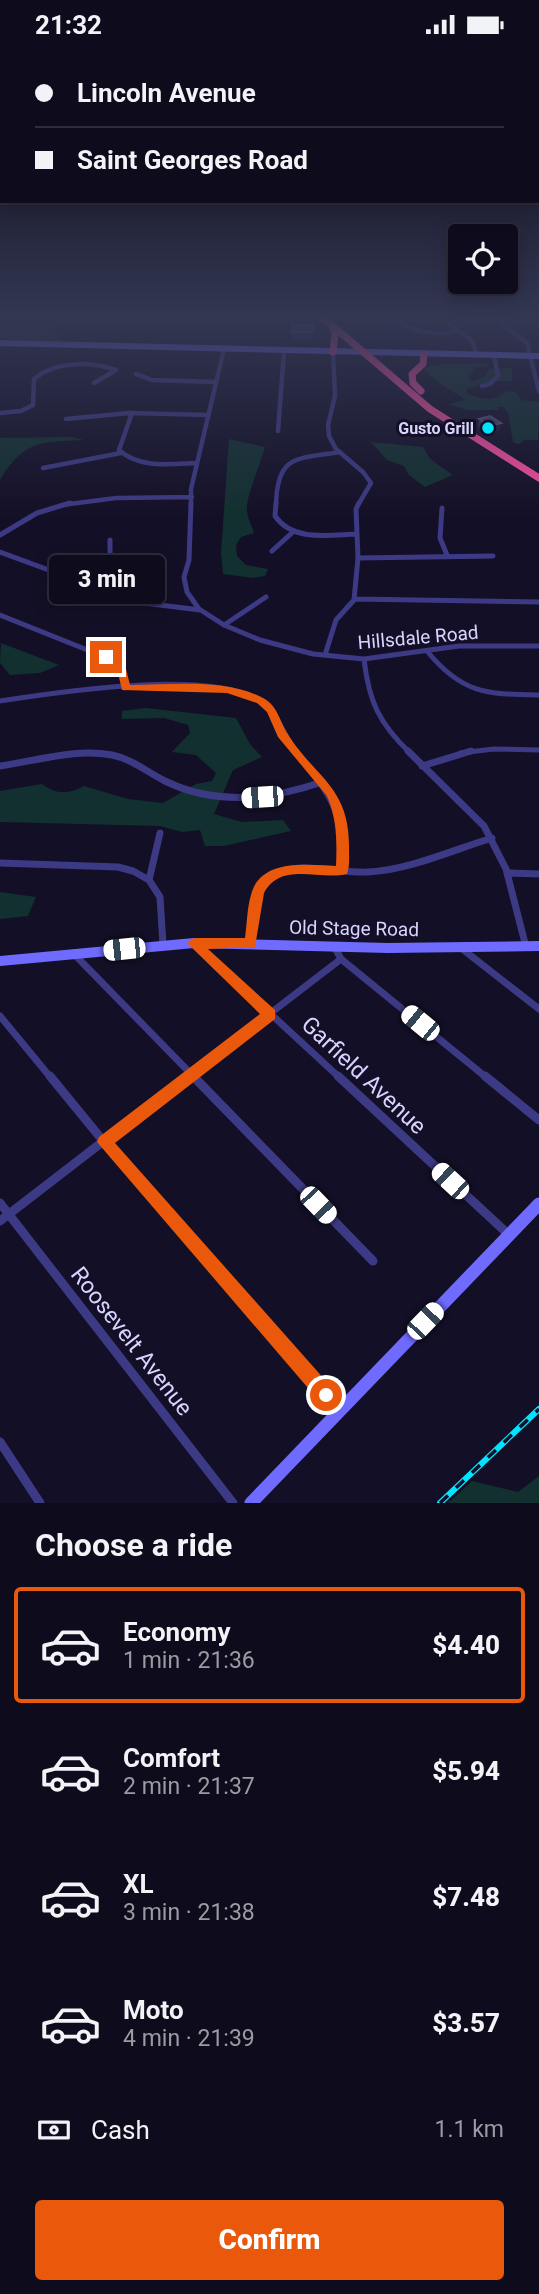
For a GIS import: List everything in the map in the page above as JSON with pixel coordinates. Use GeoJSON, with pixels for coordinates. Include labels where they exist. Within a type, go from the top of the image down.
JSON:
{"type":"FeatureCollection","features":[{"type":"Feature","properties":{"kind":"highway"},"geometry":{"type":"LineString","coordinates":[[400,383],[441,416],[539,478]]}},
{"type":"Feature","properties":{"kind":"highway"},"geometry":{"type":"LineString","coordinates":[[411,383],[473,431],[539,470]]}},
{"type":"Feature","properties":{"kind":"highway"},"geometry":{"type":"LineString","coordinates":[[413,383],[421,391]]}},
{"type":"Feature","properties":{"kind":"main road","name":"Old Stage Road"},"geometry":{"type":"LineString","coordinates":[[0,961],[194,943],[461,948],[539,946]]}},
{"type":"Feature","properties":{"kind":"main road"},"geometry":{"type":"LineString","coordinates":[[251,1503],[539,1204]]}},
{"type":"Feature","properties":{"kind":"street"},"geometry":{"type":"LineString","coordinates":[[0,419],[2,413],[21,411],[33,405],[33,383]]}},
{"type":"Feature","properties":{"kind":"street"},"geometry":{"type":"LineString","coordinates":[[200,610],[187,592],[184,577],[189,560],[192,497],[197,463],[216,383]]}},
{"type":"Feature","properties":{"kind":"street"},"geometry":{"type":"LineString","coordinates":[[278,431],[282,407],[281,383]]}},
{"type":"Feature","properties":{"kind":"street"},"geometry":{"type":"LineString","coordinates":[[325,655],[336,620],[354,599],[358,558],[357,505],[371,482],[340,452],[327,432],[326,424],[334,404],[333,383]]}},
{"type":"Feature","properties":{"kind":"street"},"geometry":{"type":"LineString","coordinates":[[482,386],[491,383]]}},
{"type":"Feature","properties":{"kind":"street"},"geometry":{"type":"LineString","coordinates":[[66,419],[132,413],[209,415]]}},
{"type":"Feature","properties":{"kind":"street"},"geometry":{"type":"LineString","coordinates":[[121,453],[119,450],[132,413]]}},
{"type":"Feature","properties":{"kind":"street"},"geometry":{"type":"LineString","coordinates":[[340,452],[297,460],[280,473],[275,516],[283,526],[294,531],[356,534]]}},
{"type":"Feature","properties":{"kind":"street"},"geometry":{"type":"LineString","coordinates":[[43,468],[121,453],[138,461],[197,463]]}},
{"type":"Feature","properties":{"kind":"street"},"geometry":{"type":"LineString","coordinates":[[0,535],[34,514],[52,508],[105,499],[192,497]]}},
{"type":"Feature","properties":{"kind":"street"},"geometry":{"type":"LineString","coordinates":[[442,508],[440,538],[447,555]]}},
{"type":"Feature","properties":{"kind":"street"},"geometry":{"type":"LineString","coordinates":[[272,551],[294,531]]}},
{"type":"Feature","properties":{"kind":"street"},"geometry":{"type":"LineString","coordinates":[[78,579],[110,557],[110,540]]}},
{"type":"Feature","properties":{"kind":"street"},"geometry":{"type":"LineString","coordinates":[[0,552],[136,602],[200,610]]}},
{"type":"Feature","properties":{"kind":"street"},"geometry":{"type":"LineString","coordinates":[[358,558],[493,556]]}},
{"type":"Feature","properties":{"kind":"street"},"geometry":{"type":"LineString","coordinates":[[224,625],[266,597]]}},
{"type":"Feature","properties":{"kind":"street"},"geometry":{"type":"LineString","coordinates":[[354,599],[539,602]]}},
{"type":"Feature","properties":{"kind":"street","name":"Hillsdale Road"},"geometry":{"type":"LineString","coordinates":[[200,610],[224,625],[279,646],[325,655],[364,659],[479,645],[539,646]]}},
{"type":"Feature","properties":{"kind":"street"},"geometry":{"type":"LineString","coordinates":[[0,615],[110,659],[123,672],[125,688]]}},
{"type":"Feature","properties":{"kind":"street"},"geometry":{"type":"LineString","coordinates":[[427,651],[445,675],[465,688],[494,694],[539,695]]}},
{"type":"Feature","properties":{"kind":"street"},"geometry":{"type":"LineString","coordinates":[[364,659],[369,700],[376,716],[388,732],[484,826],[492,838],[510,873],[526,947]]}},
{"type":"Feature","properties":{"kind":"street"},"geometry":{"type":"LineString","coordinates":[[0,701],[71,691],[125,688],[221,689],[251,696],[272,711],[282,734],[332,795],[341,819],[342,871]]}},
{"type":"Feature","properties":{"kind":"street"},"geometry":{"type":"LineString","coordinates":[[422,766],[444,755],[466,750],[539,750]]}},
{"type":"Feature","properties":{"kind":"street"},"geometry":{"type":"LineString","coordinates":[[0,766],[85,754],[107,754],[132,761],[179,787],[209,796],[230,798],[277,795],[322,782]]}},
{"type":"Feature","properties":{"kind":"street"},"geometry":{"type":"LineString","coordinates":[[149,880],[160,833]]}},
{"type":"Feature","properties":{"kind":"street"},"geometry":{"type":"LineString","coordinates":[[251,943],[257,893],[263,883],[291,869],[390,869],[492,838]]}},
{"type":"Feature","properties":{"kind":"street"},"geometry":{"type":"LineString","coordinates":[[0,863],[118,867],[133,871],[149,880],[160,897],[163,944]]}},
{"type":"Feature","properties":{"kind":"street"},"geometry":{"type":"LineString","coordinates":[[510,873],[539,874]]}},
{"type":"Feature","properties":{"kind":"street","name":"Garfield Avenue"},"geometry":{"type":"LineString","coordinates":[[194,943],[509,1235]]}},
{"type":"Feature","properties":{"kind":"street"},"geometry":{"type":"LineString","coordinates":[[334,946],[341,959],[539,1121]]}},
{"type":"Feature","properties":{"kind":"street"},"geometry":{"type":"LineString","coordinates":[[461,948],[539,1009]]}},
{"type":"Feature","properties":{"kind":"street"},"geometry":{"type":"LineString","coordinates":[[74,953],[190,1076],[373,1261]]}},
{"type":"Feature","properties":{"kind":"street"},"geometry":{"type":"LineString","coordinates":[[4,1217],[341,959]]}},
{"type":"Feature","properties":{"kind":"street"},"geometry":{"type":"LineString","coordinates":[[0,1016],[104,1142],[340,1410]]}},
{"type":"Feature","properties":{"kind":"street","name":"Roosevelt Avenue"},"geometry":{"type":"LineString","coordinates":[[0,1203],[4,1217],[233,1503]]}},
{"type":"Feature","properties":{"kind":"street"},"geometry":{"type":"LineString","coordinates":[[0,1442],[40,1503]]}},
{"type":"Feature","properties":{"kind":"green space"},"geometry":{"type":"Polygon","coordinates":[[[439,383],[485,383],[467,389],[466,393],[487,399],[502,395],[506,391],[516,392],[521,400],[539,402],[538,440],[524,440],[519,444],[513,442],[508,413],[503,407],[498,407],[498,410],[467,410],[448,404],[465,400],[439,383]]]}},
{"type":"Feature","properties":{"kind":"green space"},"geometry":{"type":"Polygon","coordinates":[[[72,437],[84,440],[56,441],[26,450],[17,457],[0,480],[0,438],[72,437]]]}},
{"type":"Feature","properties":{"kind":"green space"},"geometry":{"type":"Polygon","coordinates":[[[229,439],[265,447],[247,505],[254,533],[241,537],[236,545],[237,556],[246,565],[268,569],[265,576],[253,578],[223,574],[221,553],[229,439]]]}},
{"type":"Feature","properties":{"kind":"green space"},"geometry":{"type":"Polygon","coordinates":[[[371,442],[423,447],[430,459],[453,475],[425,487],[409,475],[404,466],[387,460],[371,442]]]}},
{"type":"Feature","properties":{"kind":"green space"},"geometry":{"type":"Polygon","coordinates":[[[1,642],[59,665],[40,673],[10,675],[0,663],[1,642]]]}},
{"type":"Feature","properties":{"kind":"green space"},"geometry":{"type":"Polygon","coordinates":[[[146,708],[236,718],[250,744],[262,757],[233,770],[214,814],[242,822],[283,820],[291,831],[224,846],[205,846],[200,830],[182,832],[160,826],[0,822],[0,791],[42,784],[63,792],[84,786],[128,799],[163,803],[196,784],[212,781],[216,773],[196,755],[172,752],[190,733],[188,725],[164,718],[122,719],[122,711],[146,708]]]}},
{"type":"Feature","properties":{"kind":"green space"},"geometry":{"type":"Polygon","coordinates":[[[0,892],[36,897],[28,916],[0,919],[0,892]]]}},
{"type":"Feature","properties":{"kind":"green space"},"geometry":{"type":"Polygon","coordinates":[[[539,1476],[539,1503],[448,1503],[472,1481],[518,1492],[539,1476]]]}},
{"type":"Feature","properties":{"kind":"building"},"geometry":{"type":"Polygon","coordinates":[[[490,416],[501,423],[489,426],[479,419],[490,416]]]}},
{"type":"Feature","properties":{"kind":"railway"},"geometry":{"type":"LineString","coordinates":[[440,1503],[539,1409]]}},
{"type":"Feature","properties":{"kind":"place","name":"Gusto Grill"},"geometry":{"type":"Point","coordinates":[488,428]}},
{"type":"Feature","properties":{"kind":"route"},"geometry":{"type":"LineString","coordinates":[[106,657],[123,672],[125,688],[186,687],[228,690],[261,701],[272,711],[282,734],[294,751],[332,795],[338,806],[343,836],[342,871],[291,869],[276,874],[263,883],[257,893],[251,943],[194,943],[270,1014],[104,1142],[326,1395]]}}]}
